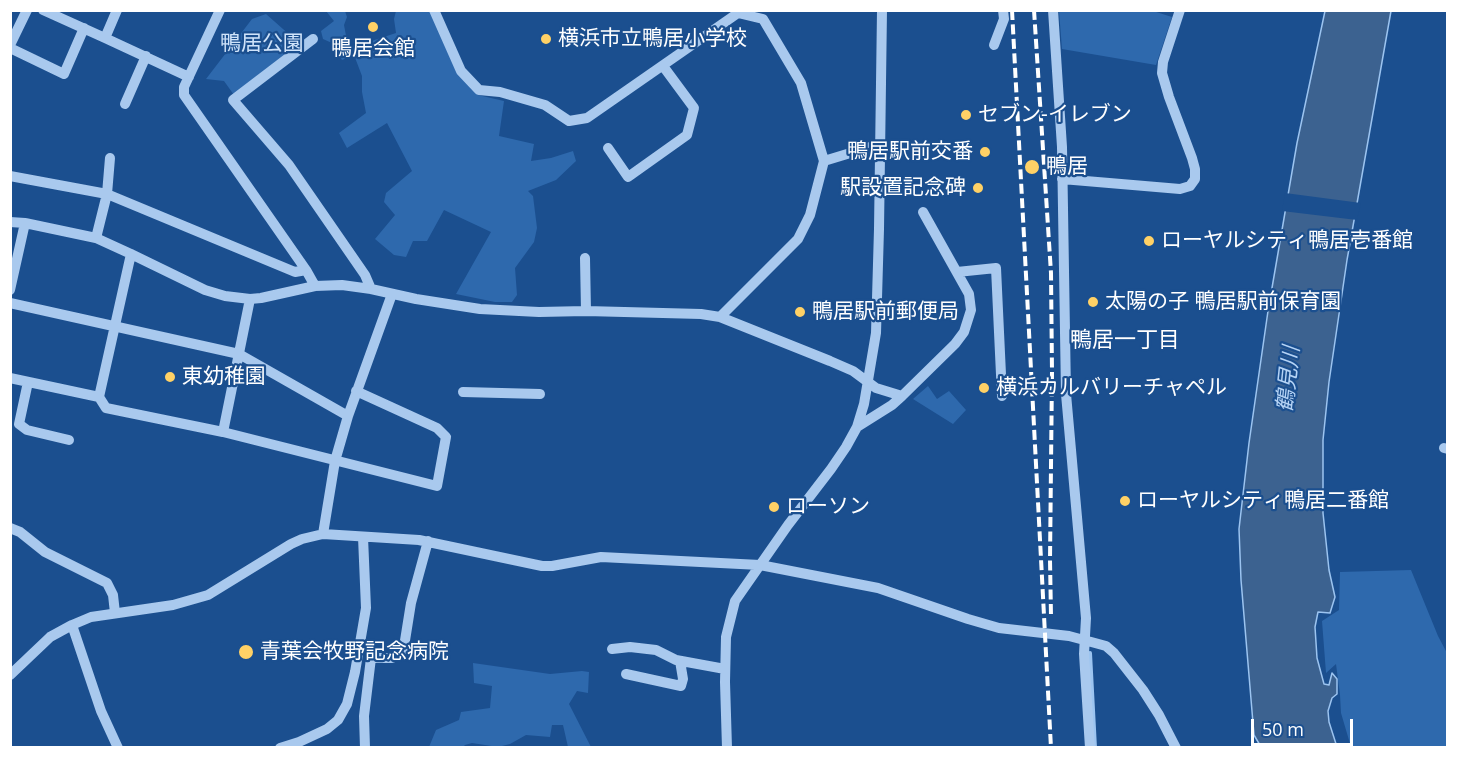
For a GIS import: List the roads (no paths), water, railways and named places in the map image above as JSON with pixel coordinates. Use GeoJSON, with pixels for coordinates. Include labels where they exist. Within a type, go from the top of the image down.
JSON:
{"type":"FeatureCollection","features":[{"type":"Feature","properties":{"kind":"street"},"geometry":{"type":"LineString","coordinates":[[27,10],[10,47],[64,74],[84,28]]}},
{"type":"Feature","properties":{"kind":"street"},"geometry":{"type":"LineString","coordinates":[[43,10],[189,77]]}},
{"type":"Feature","properties":{"kind":"street"},"geometry":{"type":"LineString","coordinates":[[105,38],[117,10]]}},
{"type":"Feature","properties":{"kind":"street"},"geometry":{"type":"LineString","coordinates":[[220,10],[184,87],[184,95],[315,286]]}},
{"type":"Feature","properties":{"kind":"street"},"geometry":{"type":"LineString","coordinates":[[434,10],[461,71],[479,90],[500,92],[545,105],[569,121],[587,118],[738,13],[763,19],[801,83],[824,161],[810,215],[798,239],[720,317]]}},
{"type":"Feature","properties":{"kind":"street"},"geometry":{"type":"LineString","coordinates":[[727,747],[726,637],[735,601],[846,447],[856,428],[869,382],[876,333],[882,10]]}},
{"type":"Feature","properties":{"kind":"street"},"geometry":{"type":"LineString","coordinates":[[994,45],[1004,19],[1003,10]]}},
{"type":"Feature","properties":{"kind":"street"},"geometry":{"type":"LineString","coordinates":[[1053,10],[1062,179],[1066,394],[1086,618],[1084,654],[1090,747]]}},
{"type":"Feature","properties":{"kind":"street"},"geometry":{"type":"LineString","coordinates":[[1062,179],[1180,189],[1191,186],[1195,178],[1195,169],[1162,73],[1163,62],[1180,10]]}},
{"type":"Feature","properties":{"kind":"street"},"geometry":{"type":"LineString","coordinates":[[313,39],[233,100],[290,165],[365,275],[371,289]]}},
{"type":"Feature","properties":{"kind":"street"},"geometry":{"type":"LineString","coordinates":[[125,104],[146,56]]}},
{"type":"Feature","properties":{"kind":"street"},"geometry":{"type":"LineString","coordinates":[[608,148],[628,177],[687,135],[694,108],[663,66]]}},
{"type":"Feature","properties":{"kind":"street"},"geometry":{"type":"LineString","coordinates":[[824,161],[880,144]]}},
{"type":"Feature","properties":{"kind":"street"},"geometry":{"type":"LineString","coordinates":[[96,238],[107,194],[110,158]]}},
{"type":"Feature","properties":{"kind":"street"},"geometry":{"type":"LineString","coordinates":[[10,176],[107,194],[295,272],[306,270]]}},
{"type":"Feature","properties":{"kind":"street"},"geometry":{"type":"LineString","coordinates":[[856,428],[902,396],[941,359],[964,332],[971,310],[969,294],[923,213]]}},
{"type":"Feature","properties":{"kind":"street"},"geometry":{"type":"LineString","coordinates":[[10,222],[96,238],[205,290],[225,296],[261,298],[315,286],[342,285],[480,309],[531,312],[701,314],[720,317],[830,361],[853,371],[876,388],[902,396]]}},
{"type":"Feature","properties":{"kind":"street"},"geometry":{"type":"LineString","coordinates":[[10,290],[25,223]]}},
{"type":"Feature","properties":{"kind":"street"},"geometry":{"type":"LineString","coordinates":[[131,254],[99,397],[106,408],[223,432],[437,486],[446,437],[437,428],[356,391]]}},
{"type":"Feature","properties":{"kind":"street"},"geometry":{"type":"LineString","coordinates":[[585,258],[586,311]]}},
{"type":"Feature","properties":{"kind":"street"},"geometry":{"type":"LineString","coordinates":[[957,272],[996,268],[1002,396]]}},
{"type":"Feature","properties":{"kind":"street"},"geometry":{"type":"LineString","coordinates":[[323,534],[335,461],[356,391],[392,294]]}},
{"type":"Feature","properties":{"kind":"street"},"geometry":{"type":"LineString","coordinates":[[223,432],[250,299]]}},
{"type":"Feature","properties":{"kind":"street"},"geometry":{"type":"LineString","coordinates":[[10,303],[239,354],[348,416]]}},
{"type":"Feature","properties":{"kind":"street"},"geometry":{"type":"LineString","coordinates":[[10,378],[99,397]]}},
{"type":"Feature","properties":{"kind":"street"},"geometry":{"type":"LineString","coordinates":[[28,382],[19,424],[27,430],[69,440]]}},
{"type":"Feature","properties":{"kind":"street"},"geometry":{"type":"LineString","coordinates":[[463,392],[540,394]]}},
{"type":"Feature","properties":{"kind":"street"},"geometry":{"type":"LineString","coordinates":[[10,528],[20,532],[45,552],[107,584],[113,595],[115,613]]}},
{"type":"Feature","properties":{"kind":"street"},"geometry":{"type":"LineString","coordinates":[[10,675],[50,637],[72,625],[91,617],[173,605],[208,595],[291,544],[323,534],[428,541],[542,566],[601,557],[760,566],[878,588],[999,628],[1069,636],[1106,646],[1114,653],[1148,699],[1176,747]]}},
{"type":"Feature","properties":{"kind":"street"},"geometry":{"type":"LineString","coordinates":[[280,747],[299,745],[327,729],[338,720],[347,704],[366,608],[363,537]]}},
{"type":"Feature","properties":{"kind":"street"},"geometry":{"type":"LineString","coordinates":[[365,747],[364,716],[370,658],[392,658],[403,653],[411,603],[428,541]]}},
{"type":"Feature","properties":{"kind":"street"},"geometry":{"type":"LineString","coordinates":[[72,625],[101,711],[118,747]]}},
{"type":"Feature","properties":{"kind":"street"},"geometry":{"type":"LineString","coordinates":[[612,649],[630,647],[656,650],[680,661],[725,669]]}},
{"type":"Feature","properties":{"kind":"street"},"geometry":{"type":"LineString","coordinates":[[626,674],[681,686],[680,661]]}},
{"type":"Feature","properties":{"kind":"water","name":"鶴見川"},"geometry":{"type":"Polygon","coordinates":[[[1325,11],[1391,11],[1347,260],[1323,440],[1323,513],[1329,570],[1335,597],[1330,613],[1318,612],[1315,627],[1317,658],[1324,684],[1329,685],[1332,673],[1337,679],[1337,694],[1332,698],[1328,711],[1337,747],[1261,747],[1254,735],[1239,529],[1268,311],[1297,143],[1325,11]]]}},
{"type":"Feature","properties":{"kind":"waterway"},"geometry":{"type":"LineString","coordinates":[[1090,653],[1095,748]]}},
{"type":"Feature","properties":{"kind":"railway"},"geometry":{"type":"LineString","coordinates":[[1012,10],[1051,748]]}},
{"type":"Feature","properties":{"kind":"railway"},"geometry":{"type":"LineString","coordinates":[[1034,10],[1051,273],[1051,616]]}},
{"type":"Feature","properties":{"kind":"place","name":"鴨居会館"},"geometry":{"type":"Point","coordinates":[373,27]}},
{"type":"Feature","properties":{"kind":"place","name":"横浜市立鴨居小学校"},"geometry":{"type":"Point","coordinates":[546,39]}},
{"type":"Feature","properties":{"kind":"place","name":"セブン-イレブン"},"geometry":{"type":"Point","coordinates":[966,115]}},
{"type":"Feature","properties":{"kind":"place","name":"鴨居駅前交番"},"geometry":{"type":"Point","coordinates":[985,152]}},
{"type":"Feature","properties":{"kind":"place","name":"鴨居"},"geometry":{"type":"Point","coordinates":[1032,167]}},
{"type":"Feature","properties":{"kind":"place","name":"駅設置記念碑"},"geometry":{"type":"Point","coordinates":[978,188]}},
{"type":"Feature","properties":{"kind":"place","name":"ローヤルシティ鴨居壱番館"},"geometry":{"type":"Point","coordinates":[1149,241]}},
{"type":"Feature","properties":{"kind":"place","name":"太陽の子 鴨居駅前保育園"},"geometry":{"type":"Point","coordinates":[1093,302]}},
{"type":"Feature","properties":{"kind":"place","name":"鴨居駅前郵便局"},"geometry":{"type":"Point","coordinates":[800,312]}},
{"type":"Feature","properties":{"kind":"place","name":"東幼稚園"},"geometry":{"type":"Point","coordinates":[170,377]}},
{"type":"Feature","properties":{"kind":"place","name":"横浜カルバリーチャペル"},"geometry":{"type":"Point","coordinates":[984,388]}},
{"type":"Feature","properties":{"kind":"place","name":"ローヤルシティ鴨居二番館"},"geometry":{"type":"Point","coordinates":[1125,501]}},
{"type":"Feature","properties":{"kind":"place","name":"ローソン"},"geometry":{"type":"Point","coordinates":[774,507]}},
{"type":"Feature","properties":{"kind":"place","name":"青葉会牧野記念病院"},"geometry":{"type":"Point","coordinates":[246,652]}},
{"type":"Feature","properties":{"kind":"district","name":"鴨居一丁目"},"geometry":{"type":"Point","coordinates":[1125,341]}},
{"type":"Feature","properties":{"kind":"park label","name":"鴨居公園"},"geometry":{"type":"Point","coordinates":[262,44]}}]}
